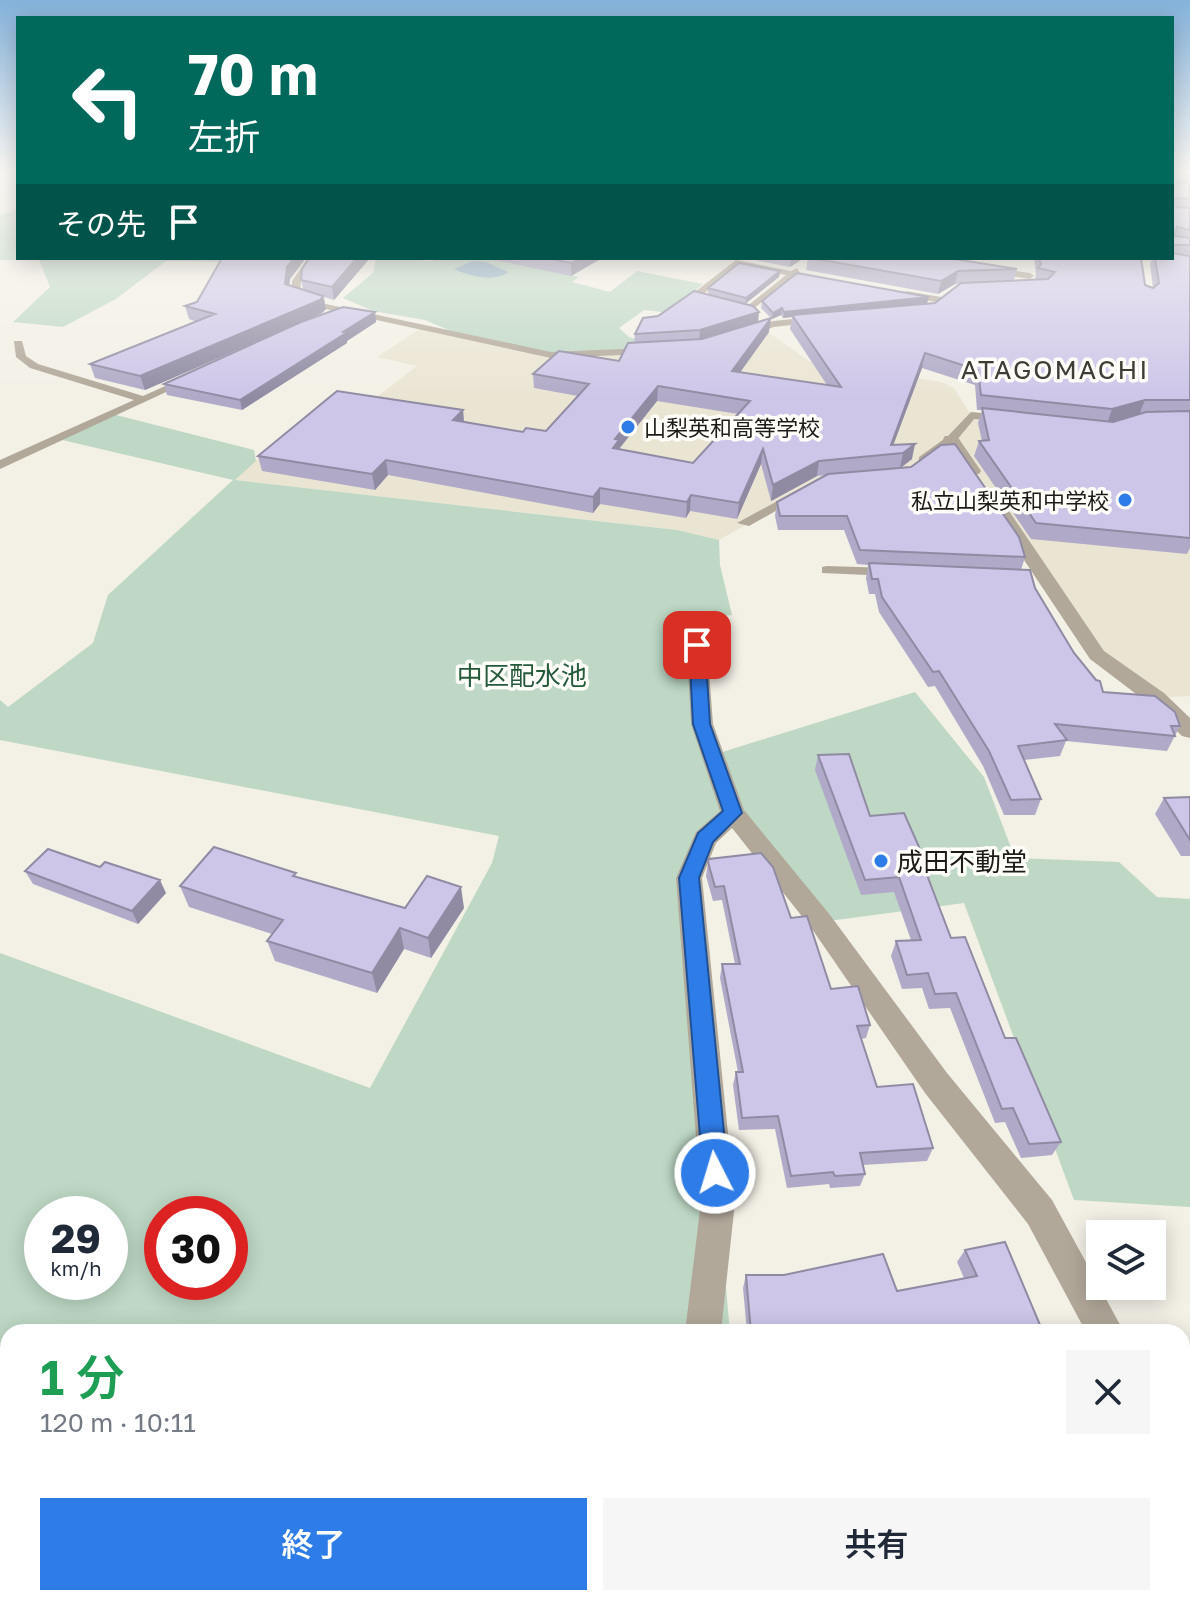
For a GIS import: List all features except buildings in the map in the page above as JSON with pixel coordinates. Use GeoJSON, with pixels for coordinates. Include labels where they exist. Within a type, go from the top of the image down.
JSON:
{"type":"FeatureCollection","features":[{"type":"Feature","properties":{"kind":"street"},"geometry":{"type":"LineString","coordinates":[[951,439],[990,496],[1038,578],[1097,655],[1124,678],[1156,698],[1190,731]]}},
{"type":"Feature","properties":{"kind":"street"},"geometry":{"type":"LineString","coordinates":[[695,618],[702,724],[733,813],[821,922],[936,1083],[1040,1212],[1102,1324]]}},
{"type":"Feature","properties":{"kind":"street"},"geometry":{"type":"LineString","coordinates":[[704,1324],[718,1202],[689,878],[705,838],[733,813]]}},
{"type":"Feature","properties":{"kind":"lane"},"geometry":{"type":"LineString","coordinates":[[311,260],[294,290],[296,297],[347,311],[551,355],[654,351]]}},
{"type":"Feature","properties":{"kind":"lane"},"geometry":{"type":"LineString","coordinates":[[737,337],[760,316],[793,274],[808,261]]}},
{"type":"Feature","properties":{"kind":"lane"},"geometry":{"type":"LineString","coordinates":[[723,303],[694,297],[736,263],[833,281]]}},
{"type":"Feature","properties":{"kind":"lane"},"geometry":{"type":"LineString","coordinates":[[983,270],[1033,279]]}},
{"type":"Feature","properties":{"kind":"lane"},"geometry":{"type":"LineString","coordinates":[[901,293],[944,298],[932,310]]}},
{"type":"Feature","properties":{"kind":"lane"},"geometry":{"type":"LineString","coordinates":[[736,305],[760,316],[832,318]]}},
{"type":"Feature","properties":{"kind":"lane"},"geometry":{"type":"LineString","coordinates":[[323,319],[347,311]]}},
{"type":"Feature","properties":{"kind":"lane"},"geometry":{"type":"LineString","coordinates":[[18,343],[21,357],[34,366],[145,400]]}},
{"type":"Feature","properties":{"kind":"lane"},"geometry":{"type":"LineString","coordinates":[[0,465],[201,374]]}},
{"type":"Feature","properties":{"kind":"lane"},"geometry":{"type":"LineString","coordinates":[[916,465],[951,439],[971,415],[1015,419]]}},
{"type":"Feature","properties":{"kind":"lane"},"geometry":{"type":"LineString","coordinates":[[744,523],[809,489]]}},
{"type":"Feature","properties":{"kind":"lane"},"geometry":{"type":"LineString","coordinates":[[827,570],[905,573]]}},
{"type":"Feature","properties":{"kind":"shaded area","name":"山梨英和高等学校"},"geometry":{"type":"Polygon","coordinates":[[[423,327],[551,355],[761,327],[809,361],[942,382],[954,388],[971,415],[1190,420],[1190,696],[1156,698],[1097,655],[951,439],[904,474],[822,482],[719,540],[677,530],[233,480],[336,392],[377,397],[417,366],[377,357],[423,327]]]}},
{"type":"Feature","properties":{"kind":"green space"},"geometry":{"type":"Polygon","coordinates":[[[0,248],[16,248],[16,260],[0,260],[0,248]]]}},
{"type":"Feature","properties":{"kind":"green space"},"geometry":{"type":"Polygon","coordinates":[[[39,260],[304,260],[302,263],[166,261],[116,299],[63,327],[13,322],[50,287],[39,260]]]}},
{"type":"Feature","properties":{"kind":"green space"},"geometry":{"type":"Polygon","coordinates":[[[376,260],[516,260],[511,263],[579,277],[572,282],[610,292],[637,271],[703,284],[670,313],[644,310],[619,328],[629,337],[663,347],[551,355],[451,331],[425,320],[373,311],[343,298],[373,273],[376,260]]]}},
{"type":"Feature","properties":{"kind":"green space","name":"中区配水池"},"geometry":{"type":"Polygon","coordinates":[[[112,414],[254,450],[256,461],[235,480],[677,530],[719,540],[720,565],[732,615],[696,618],[713,755],[915,692],[984,777],[1015,858],[1119,862],[1157,897],[1190,899],[1190,1207],[1074,1200],[964,903],[821,922],[733,814],[689,878],[729,1324],[0,1324],[0,953],[370,1088],[492,863],[499,836],[0,740],[0,700],[8,707],[93,643],[108,595],[233,480],[58,439],[112,414]]]}},
{"type":"Feature","properties":{"kind":"water"},"geometry":{"type":"Polygon","coordinates":[[[473,261],[486,262],[508,272],[489,278],[454,269],[473,261]]]}},
{"type":"Feature","properties":{"kind":"place","name":"山梨英和高等学校"},"geometry":{"type":"Point","coordinates":[628,427]}},
{"type":"Feature","properties":{"kind":"place","name":"私立山梨英和中学校"},"geometry":{"type":"Point","coordinates":[1125,500]}},
{"type":"Feature","properties":{"kind":"place","name":"成田不動堂"},"geometry":{"type":"Point","coordinates":[881,861]}},
{"type":"Feature","properties":{"kind":"district","name":"ATAGOMACHI"},"geometry":{"type":"Point","coordinates":[1055,369]}},
{"type":"Feature","properties":{"kind":"route"},"geometry":{"type":"LineString","coordinates":[[697,645],[702,724],[733,813],[705,838],[689,878],[715,1173]]}}]}
